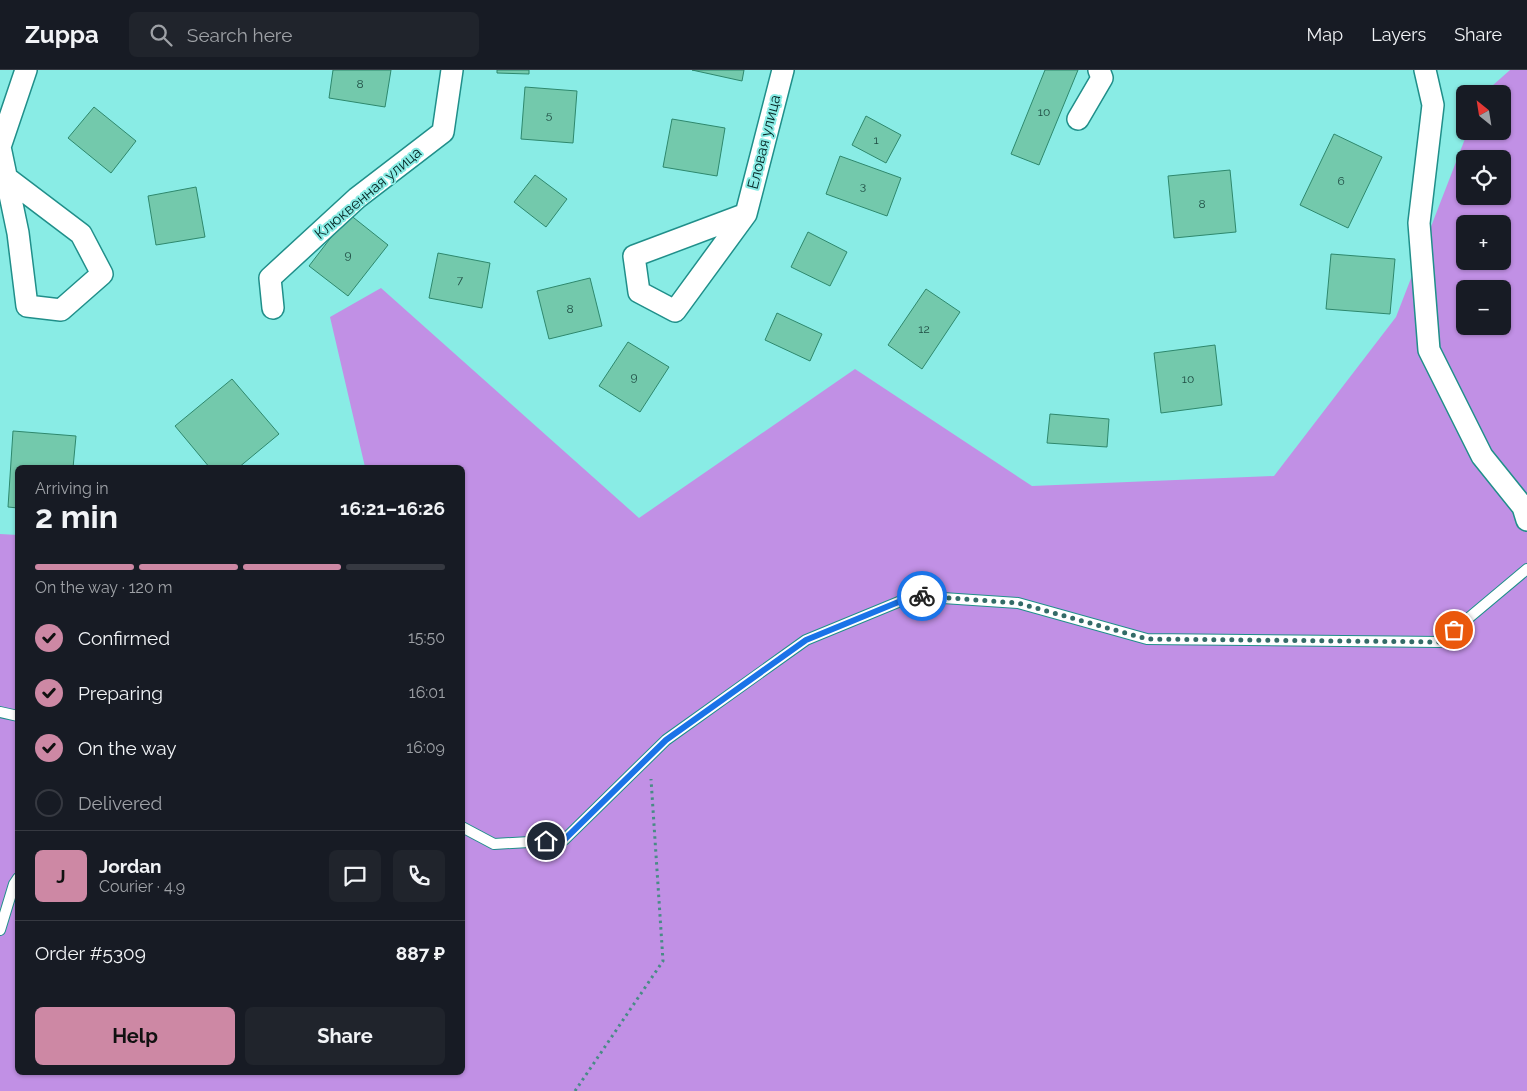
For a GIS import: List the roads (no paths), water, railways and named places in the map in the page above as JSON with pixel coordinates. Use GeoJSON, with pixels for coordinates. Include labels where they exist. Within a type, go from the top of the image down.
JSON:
{"type":"FeatureCollection","features":[{"type":"Feature","properties":{"kind":"street"},"geometry":{"type":"LineString","coordinates":[[7,178],[81,234],[102,274],[62,310],[27,306],[18,233],[0,147],[26,70]]}},
{"type":"Feature","properties":{"kind":"street","name":"Клюквенная улица"},"geometry":{"type":"LineString","coordinates":[[273,308],[270,278],[357,198],[443,132],[452,70]]}},
{"type":"Feature","properties":{"kind":"street","name":"Еловая улица"},"geometry":{"type":"LineString","coordinates":[[746,214],[634,256],[639,292],[675,311],[746,214],[783,70]]}},
{"type":"Feature","properties":{"kind":"street"},"geometry":{"type":"LineString","coordinates":[[1078,119],[1102,78],[1099,70]]}},
{"type":"Feature","properties":{"kind":"street"},"geometry":{"type":"LineString","coordinates":[[1425,70],[1433,105],[1419,223],[1429,350],[1482,456],[1523,507],[1527,520]]}},
{"type":"Feature","properties":{"kind":"lane"},"geometry":{"type":"LineString","coordinates":[[465,829],[494,844],[564,840],[666,740],[806,640],[913,596],[1018,603],[1147,639],[1440,642],[1527,569]]}},
{"type":"Feature","properties":{"kind":"lane"},"geometry":{"type":"LineString","coordinates":[[0,712],[15,715]]}},
{"type":"Feature","properties":{"kind":"lane"},"geometry":{"type":"LineString","coordinates":[[0,930],[15,882]]}}]}
